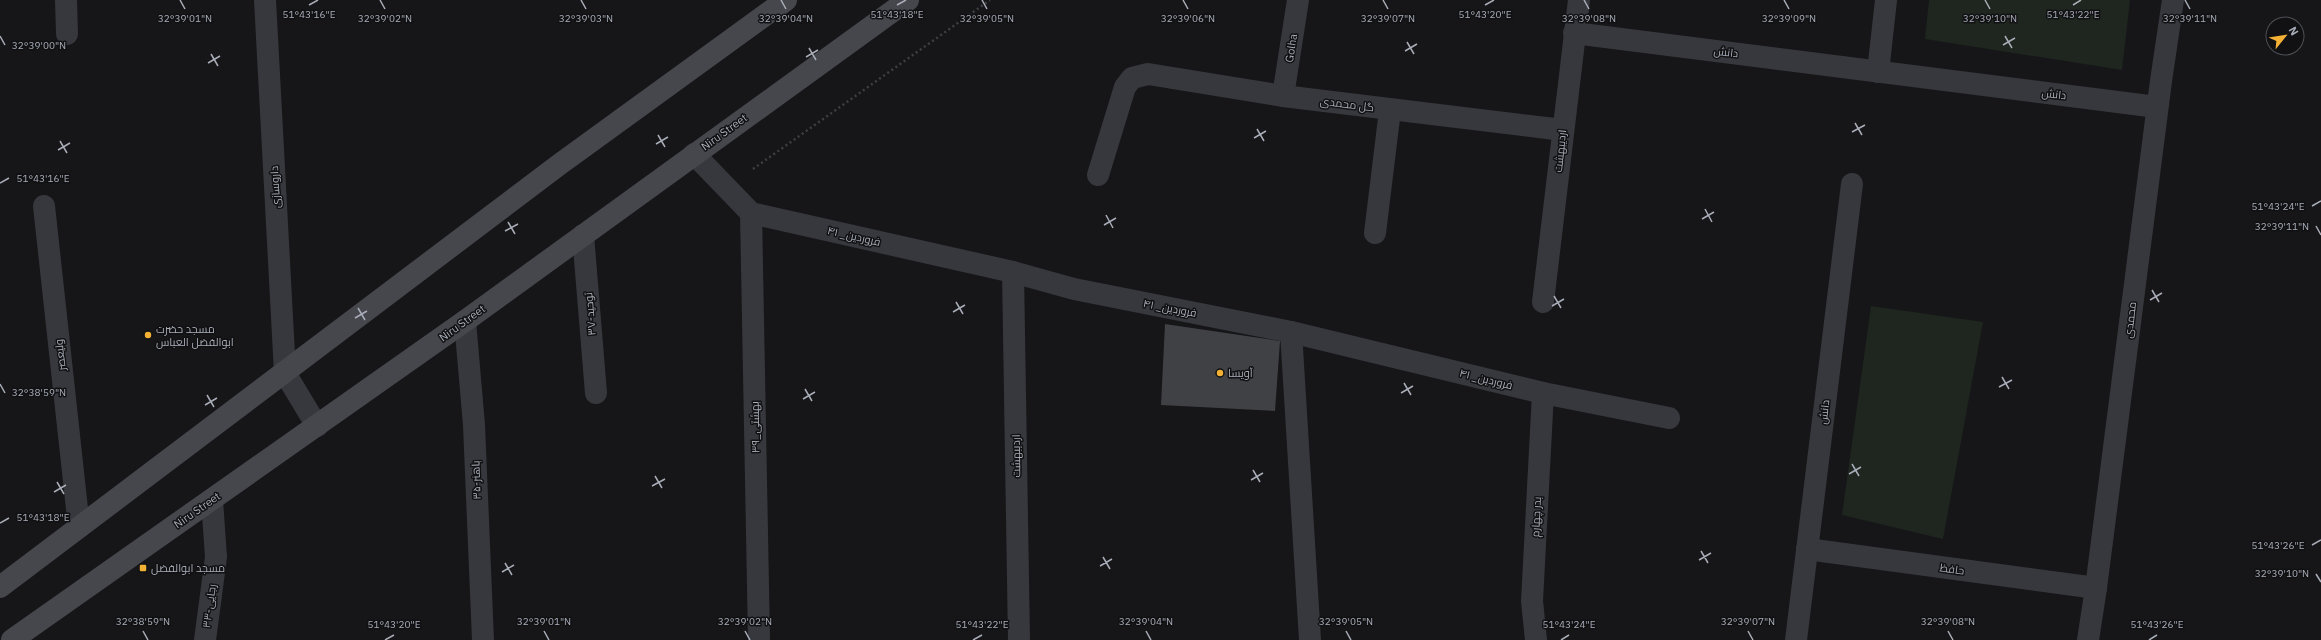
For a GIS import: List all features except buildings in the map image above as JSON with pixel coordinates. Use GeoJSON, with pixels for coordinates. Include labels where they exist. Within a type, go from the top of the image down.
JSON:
{"type":"FeatureCollection","features":[{"type":"Feature","properties":{"kind":"main road"},"geometry":{"type":"LineString","coordinates":[[0,588],[560,164],[786,0]]}},
{"type":"Feature","properties":{"kind":"main road","name":"Niru Street"},"geometry":{"type":"LineString","coordinates":[[12,640],[465,321],[908,0]]}},
{"type":"Feature","properties":{"kind":"street"},"geometry":{"type":"LineString","coordinates":[[66,0],[67,34]]}},
{"type":"Feature","properties":{"kind":"street","name":"داروسازی"},"geometry":{"type":"LineString","coordinates":[[265,0],[285,373]]}},
{"type":"Feature","properties":{"kind":"street","name":"Golha"},"geometry":{"type":"LineString","coordinates":[[1283,96],[1298,0]]}},
{"type":"Feature","properties":{"kind":"street","name":"اردیبهشت"},"geometry":{"type":"LineString","coordinates":[[1544,302],[1579,0]]}},
{"type":"Feature","properties":{"kind":"street"},"geometry":{"type":"LineString","coordinates":[[1878,72],[1886,0]]}},
{"type":"Feature","properties":{"kind":"street","name":"محمدی"},"geometry":{"type":"LineString","coordinates":[[2088,640],[2096,588],[2157,107],[2173,0]]}},
{"type":"Feature","properties":{"kind":"street","name":"دانش"},"geometry":{"type":"LineString","coordinates":[[1574,33],[2157,107]]}},
{"type":"Feature","properties":{"kind":"street","name":"گل محمدی"},"geometry":{"type":"LineString","coordinates":[[1098,175],[1125,87],[1132,78],[1148,74],[1283,96],[1563,130]]}},
{"type":"Feature","properties":{"kind":"street"},"geometry":{"type":"LineString","coordinates":[[1375,233],[1390,110]]}},
{"type":"Feature","properties":{"kind":"street"},"geometry":{"type":"LineString","coordinates":[[694,154],[751,213]]}},
{"type":"Feature","properties":{"kind":"street","name":"دانش"},"geometry":{"type":"LineString","coordinates":[[1796,640],[1852,184]]}},
{"type":"Feature","properties":{"kind":"street","name":"ولیعصر"},"geometry":{"type":"LineString","coordinates":[[44,206],[79,527]]}},
{"type":"Feature","properties":{"kind":"street","name":"۴۱ _فروردین"},"geometry":{"type":"LineString","coordinates":[[751,213],[1013,272],[1074,289],[1292,332],[1543,393],[1669,418]]}},
{"type":"Feature","properties":{"kind":"street","name":"۳۹_بهشتی"},"geometry":{"type":"LineString","coordinates":[[751,213],[759,640]]}},
{"type":"Feature","properties":{"kind":"street","name":"۳۷-توحید"},"geometry":{"type":"LineString","coordinates":[[583,235],[596,393]]}},
{"type":"Feature","properties":{"kind":"street","name":"اردیبهشت"},"geometry":{"type":"LineString","coordinates":[[1013,272],[1019,640]]}},
{"type":"Feature","properties":{"kind":"street","name":"۳۵-باهنر"},"geometry":{"type":"LineString","coordinates":[[465,321],[474,425],[483,640]]}},
{"type":"Feature","properties":{"kind":"street"},"geometry":{"type":"LineString","coordinates":[[1292,332],[1310,640]]}},
{"type":"Feature","properties":{"kind":"street"},"geometry":{"type":"LineString","coordinates":[[285,373],[317,426]]}},
{"type":"Feature","properties":{"kind":"street","name":"بدر چهارم"},"geometry":{"type":"LineString","coordinates":[[1536,640],[1532,601],[1543,393]]}},
{"type":"Feature","properties":{"kind":"street","name":"۳۳-رجایی"},"geometry":{"type":"LineString","coordinates":[[205,640],[216,557],[212,500]]}},
{"type":"Feature","properties":{"kind":"street","name":"حافظ"},"geometry":{"type":"LineString","coordinates":[[1807,549],[2096,588]]}},
{"type":"Feature","properties":{"kind":"path"},"geometry":{"type":"LineString","coordinates":[[727,188],[990,0]]}},
{"type":"Feature","properties":{"kind":"shaded area"},"geometry":{"type":"Polygon","coordinates":[[[1929,0],[2130,0],[2122,70],[1925,39],[1929,0]]]}},
{"type":"Feature","properties":{"kind":"shaded area"},"geometry":{"type":"Polygon","coordinates":[[[1871,306],[1983,322],[1943,539],[1842,515],[1871,306]]]}},
{"type":"Feature","properties":{"kind":"place","name":"مسجد حضرت ابوالفضل العباس"},"geometry":{"type":"Point","coordinates":[148,335]}},
{"type":"Feature","properties":{"kind":"place","name":"آویسا"},"geometry":{"type":"Point","coordinates":[1220,373]}},
{"type":"Feature","properties":{"kind":"place","name":"مسجد ابوالفضل"},"geometry":{"type":"Point","coordinates":[143,568]}}]}
